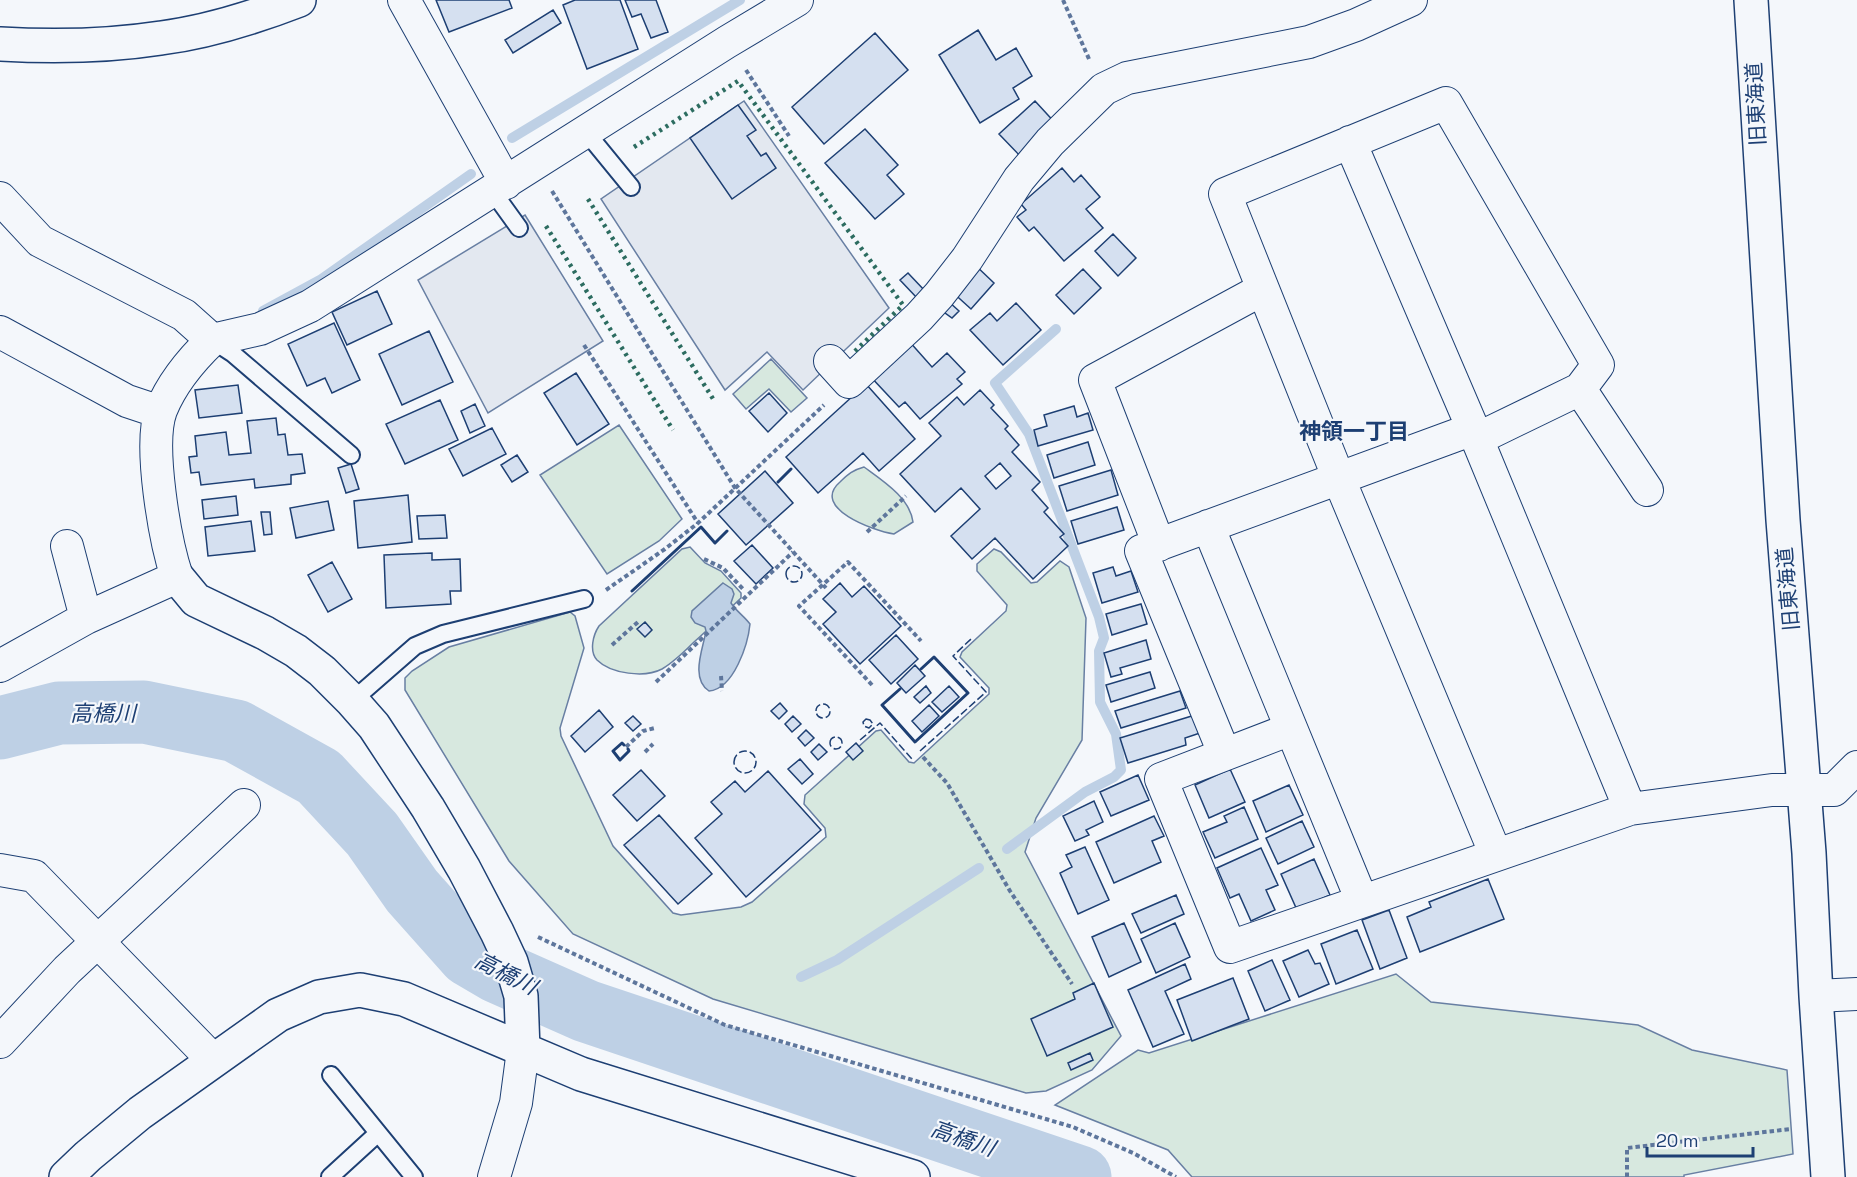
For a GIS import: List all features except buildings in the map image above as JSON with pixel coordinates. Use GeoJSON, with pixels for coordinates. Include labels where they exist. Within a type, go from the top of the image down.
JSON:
{"type":"FeatureCollection","features":[{"type":"Feature","properties":{"kind":"street"},"geometry":{"type":"LineString","coordinates":[[0,44],[92,44],[162,38],[225,24],[299,0]]}},
{"type":"Feature","properties":{"kind":"street"},"geometry":{"type":"LineString","coordinates":[[404,0],[500,188]]}},
{"type":"Feature","properties":{"kind":"street"},"geometry":{"type":"LineString","coordinates":[[494,1177],[516,1103],[523,1038],[521,996],[511,962],[464,869],[428,808],[374,726],[322,672],[296,651],[265,633],[196,600],[177,577],[170,555],[155,451],[160,412],[173,386],[189,364],[212,340],[260,328],[310,306],[797,0]]}},
{"type":"Feature","properties":{"kind":"street"},"geometry":{"type":"LineString","coordinates":[[839,371],[919,316],[939,295],[967,259],[1019,179],[1050,142],[1104,89],[1127,78],[1309,42],[1356,25],[1411,0]]}},
{"type":"Feature","properties":{"kind":"street","name":"旧東海道"},"geometry":{"type":"LineString","coordinates":[[1751,0],[1783,520],[1804,790],[1828,1177]]}},
{"type":"Feature","properties":{"kind":"street"},"geometry":{"type":"LineString","coordinates":[[1224,753],[1141,551],[1339,478],[1475,434],[1580,389],[1598,365],[1446,103],[1225,194],[1339,478],[1496,855]]}},
{"type":"Feature","properties":{"kind":"street"},"geometry":{"type":"LineString","coordinates":[[1350,142],[1475,434],[1630,809]]}},
{"type":"Feature","properties":{"kind":"street"},"geometry":{"type":"LineString","coordinates":[[0,198],[40,241],[184,315],[212,340]]}},
{"type":"Feature","properties":{"kind":"street"},"geometry":{"type":"LineString","coordinates":[[1159,544],[1095,380],[1263,289]]}},
{"type":"Feature","properties":{"kind":"street"},"geometry":{"type":"LineString","coordinates":[[0,332],[127,401],[160,412]]}},
{"type":"Feature","properties":{"kind":"street"},"geometry":{"type":"LineString","coordinates":[[1580,389],[1647,490]]}},
{"type":"Feature","properties":{"kind":"street"},"geometry":{"type":"LineString","coordinates":[[1208,526],[1362,901]]}},
{"type":"Feature","properties":{"kind":"street"},"geometry":{"type":"LineString","coordinates":[[68,546],[86,618]]}},
{"type":"Feature","properties":{"kind":"street"},"geometry":{"type":"LineString","coordinates":[[0,666],[86,618],[177,577]]}},
{"type":"Feature","properties":{"kind":"street"},"geometry":{"type":"LineString","coordinates":[[1291,729],[1161,779],[1230,947],[1630,809],[1772,790],[1834,790],[1857,767]]}},
{"type":"Feature","properties":{"kind":"street"},"geometry":{"type":"LineString","coordinates":[[0,1042],[67,970],[244,805]]}},
{"type":"Feature","properties":{"kind":"street"},"geometry":{"type":"LineString","coordinates":[[0,870],[34,876],[213,1060]]}},
{"type":"Feature","properties":{"kind":"street"},"geometry":{"type":"LineString","coordinates":[[66,1177],[88,1155],[140,1113],[278,1015],[319,997],[360,990],[404,999],[523,1038],[580,1074],[913,1177]]}},
{"type":"Feature","properties":{"kind":"street"},"geometry":{"type":"LineString","coordinates":[[1815,996],[1857,994]]}},
{"type":"Feature","properties":{"kind":"lane"},"geometry":{"type":"LineString","coordinates":[[586,132],[631,187]]}},
{"type":"Feature","properties":{"kind":"lane"},"geometry":{"type":"LineString","coordinates":[[500,188],[519,228]]}},
{"type":"Feature","properties":{"kind":"lane"},"geometry":{"type":"LineString","coordinates":[[212,340],[232,354],[351,455]]}},
{"type":"Feature","properties":{"kind":"lane"},"geometry":{"type":"LineString","coordinates":[[352,701],[415,646],[464,628],[584,599]]}},
{"type":"Feature","properties":{"kind":"lane"},"geometry":{"type":"LineString","coordinates":[[331,1075],[414,1177]]}},
{"type":"Feature","properties":{"kind":"lane"},"geometry":{"type":"LineString","coordinates":[[330,1177],[377,1134]]}},
{"type":"Feature","properties":{"kind":"path"},"geometry":{"type":"LineString","coordinates":[[1063,0],[1104,89]]}},
{"type":"Feature","properties":{"kind":"path"},"geometry":{"type":"LineString","coordinates":[[727,42],[789,136]]}},
{"type":"Feature","properties":{"kind":"path"},"geometry":{"type":"LineString","coordinates":[[536,164],[735,488],[825,586]]}},
{"type":"Feature","properties":{"kind":"path"},"geometry":{"type":"LineString","coordinates":[[584,345],[698,523]]}},
{"type":"Feature","properties":{"kind":"path"},"geometry":{"type":"LineString","coordinates":[[584,599],[611,588],[698,523],[735,488],[839,371]]}},
{"type":"Feature","properties":{"kind":"path"},"geometry":{"type":"LineString","coordinates":[[867,532],[906,496]]}},
{"type":"Feature","properties":{"kind":"path"},"geometry":{"type":"LineString","coordinates":[[656,682],[793,552]]}},
{"type":"Feature","properties":{"kind":"path"},"geometry":{"type":"LineString","coordinates":[[704,559],[723,568],[743,590]]}},
{"type":"Feature","properties":{"kind":"path"},"geometry":{"type":"LineString","coordinates":[[872,686],[799,606],[825,586],[848,561],[921,641]]}},
{"type":"Feature","properties":{"kind":"path"},"geometry":{"type":"LineString","coordinates":[[612,645],[638,622],[640,624]]}},
{"type":"Feature","properties":{"kind":"path"},"geometry":{"type":"LineString","coordinates":[[721,676],[722,691]]}},
{"type":"Feature","properties":{"kind":"path"},"geometry":{"type":"LineString","coordinates":[[626,747],[643,731],[656,728]]}},
{"type":"Feature","properties":{"kind":"path"},"geometry":{"type":"LineString","coordinates":[[645,752],[653,744]]}},
{"type":"Feature","properties":{"kind":"path"},"geometry":{"type":"LineString","coordinates":[[923,758],[947,783],[1010,891],[1072,984]]}},
{"type":"Feature","properties":{"kind":"path"},"geometry":{"type":"LineString","coordinates":[[536,936],[725,1025],[1072,1127],[1133,1153],[1176,1177]]}},
{"type":"Feature","properties":{"kind":"path"},"geometry":{"type":"LineString","coordinates":[[1626,1177],[1627,1148],[1825,1125]]}},
{"type":"Feature","properties":{"kind":"shaded area"},"geometry":{"type":"Polygon","coordinates":[[[744,101],[889,308],[803,390],[767,352],[725,390],[601,199],[744,101]]]}},
{"type":"Feature","properties":{"kind":"shaded area"},"geometry":{"type":"Polygon","coordinates":[[[525,215],[603,341],[488,413],[418,280],[525,215]]]}},
{"type":"Feature","properties":{"kind":"shaded area"},"geometry":{"type":"Polygon","coordinates":[[[771,359],[807,398],[791,412],[769,389],[746,409],[733,394],[771,359]]]}},
{"type":"Feature","properties":{"kind":"shaded area"},"geometry":{"type":"Polygon","coordinates":[[[619,425],[682,519],[659,541],[607,574],[540,475],[619,425]]]}},
{"type":"Feature","properties":{"kind":"shaded area"},"geometry":{"type":"Polygon","coordinates":[[[864,467],[901,498],[911,513],[913,522],[894,534],[860,523],[839,509],[833,501],[833,492],[848,475],[864,467]]]}},
{"type":"Feature","properties":{"kind":"shaded area"},"geometry":{"type":"Polygon","coordinates":[[[690,547],[705,563],[721,571],[741,593],[741,598],[679,657],[662,669],[638,674],[611,669],[603,665],[593,652],[594,638],[599,626],[682,549],[690,547]]]}},
{"type":"Feature","properties":{"kind":"shaded area"},"geometry":{"type":"Polygon","coordinates":[[[994,549],[1001,552],[1031,583],[1037,582],[1060,561],[1069,567],[1086,618],[1082,740],[1036,818],[1025,852],[1121,1036],[1092,1070],[1046,1091],[1026,1093],[713,999],[573,934],[509,861],[405,690],[405,678],[412,671],[449,647],[570,612],[575,616],[584,648],[560,728],[561,736],[613,846],[673,913],[681,915],[741,907],[752,902],[826,837],[825,828],[804,804],[805,795],[876,731],[881,730],[909,762],[914,763],[989,694],[989,688],[960,657],[962,652],[1006,611],[1007,605],[977,571],[977,564],[994,549]]]}},
{"type":"Feature","properties":{"kind":"shaded area"},"geometry":{"type":"Polygon","coordinates":[[[1396,974],[1431,1002],[1638,1025],[1692,1050],[1787,1070],[1793,1154],[1684,1175],[1684,1177],[1192,1177],[1168,1150],[1055,1105],[1138,1050],[1149,1053],[1396,974]]]}},
{"type":"Feature","properties":{"kind":"water"},"geometry":{"type":"Polygon","coordinates":[[[723,583],[732,589],[734,594],[731,603],[750,624],[743,653],[732,674],[718,688],[709,691],[700,679],[699,671],[706,631],[705,627],[695,623],[691,617],[692,611],[723,583]]]}},
{"type":"Feature","properties":{"kind":"waterway"},"geometry":{"type":"LineString","coordinates":[[512,138],[740,0]]}},
{"type":"Feature","properties":{"kind":"waterway"},"geometry":{"type":"LineString","coordinates":[[263,311],[320,280],[471,174]]}},
{"type":"Feature","properties":{"kind":"waterway"},"geometry":{"type":"LineString","coordinates":[[1007,849],[1085,792],[1114,777],[1121,770],[1116,734],[1100,702],[1099,651],[1104,638],[1099,617],[1029,434],[995,383],[1056,329]]}},
{"type":"Feature","properties":{"kind":"waterway","name":"高橋川"},"geometry":{"type":"LineString","coordinates":[[0,728],[59,713],[144,712],[236,731],[319,777],[372,834],[412,891],[469,955],[498,972],[586,1011],[1080,1177]]}},
{"type":"Feature","properties":{"kind":"waterway"},"geometry":{"type":"LineString","coordinates":[[801,977],[837,960],[979,868]]}},
{"type":"Feature","properties":{"kind":"hedge"},"geometry":{"type":"LineString","coordinates":[[634,147],[738,81],[903,305],[852,354]]}},
{"type":"Feature","properties":{"kind":"hedge"},"geometry":{"type":"LineString","coordinates":[[588,199],[715,402]]}},
{"type":"Feature","properties":{"kind":"hedge"},"geometry":{"type":"LineString","coordinates":[[546,226],[673,430]]}},
{"type":"Feature","properties":{"kind":"fence"},"geometry":{"type":"LineString","coordinates":[[794,566],[802,574],[794,582],[786,574],[794,566]]}},
{"type":"Feature","properties":{"kind":"fence"},"geometry":{"type":"LineString","coordinates":[[920,751],[986,692],[953,656],[971,639]]}},
{"type":"Feature","properties":{"kind":"fence"},"geometry":{"type":"LineString","coordinates":[[823,704],[828,706],[830,711],[828,716],[823,718],[818,716],[816,711],[818,706],[823,704]]}},
{"type":"Feature","properties":{"kind":"fence"},"geometry":{"type":"LineString","coordinates":[[866,719],[873,724],[869,728],[864,726],[863,722],[866,719]]}},
{"type":"Feature","properties":{"kind":"fence"},"geometry":{"type":"LineString","coordinates":[[860,740],[880,723],[912,759]]}},
{"type":"Feature","properties":{"kind":"fence"},"geometry":{"type":"LineString","coordinates":[[838,737],[842,743],[838,749],[834,749],[830,741],[838,737]]}},
{"type":"Feature","properties":{"kind":"fence"},"geometry":{"type":"LineString","coordinates":[[745,751],[753,754],[756,762],[753,770],[745,773],[737,770],[734,762],[737,754],[745,751]]}},
{"type":"Feature","properties":{"kind":"wall"},"geometry":{"type":"LineString","coordinates":[[778,482],[791,469]]}},
{"type":"Feature","properties":{"kind":"wall"},"geometry":{"type":"LineString","coordinates":[[632,591],[701,527],[715,543],[727,531]]}},
{"type":"Feature","properties":{"kind":"wall"},"geometry":{"type":"LineString","coordinates":[[900,689],[882,705],[915,742],[968,693],[934,657],[921,669]]}},
{"type":"Feature","properties":{"kind":"wall"},"geometry":{"type":"LineString","coordinates":[[624,745],[622,743],[613,751],[620,760],[629,751],[628,749]]}},
{"type":"Feature","properties":{"kind":"district","name":"神領一丁目"},"geometry":{"type":"Point","coordinates":[1354,431]}}]}
